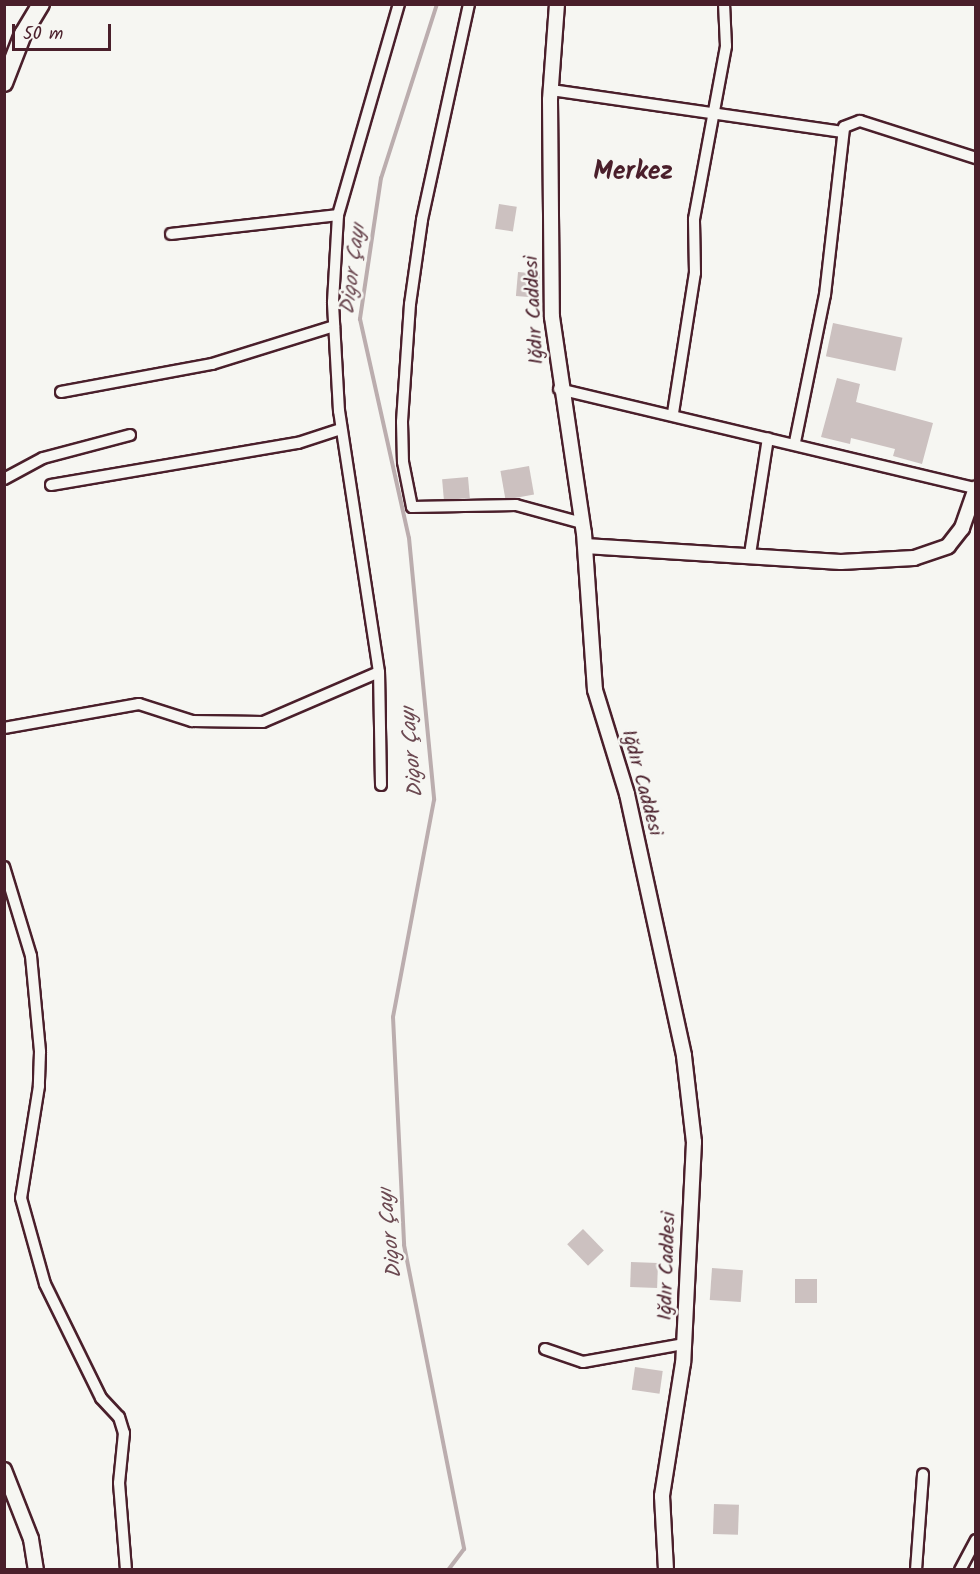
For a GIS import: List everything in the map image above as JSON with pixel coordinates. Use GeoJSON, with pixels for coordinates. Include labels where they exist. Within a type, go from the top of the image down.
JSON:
{"type":"FeatureCollection","features":[{"type":"Feature","properties":{"kind":"highway"},"geometry":{"type":"LineString","coordinates":[[4,83],[23,34],[41,4]]}},
{"type":"Feature","properties":{"kind":"street"},"geometry":{"type":"LineString","coordinates":[[381,785],[380,672],[341,429],[334,326],[338,215],[399,4]]}},
{"type":"Feature","properties":{"kind":"street"},"geometry":{"type":"LineString","coordinates":[[469,4],[422,220],[410,303],[402,422],[403,462],[412,507],[516,505],[582,523]]}},
{"type":"Feature","properties":{"kind":"street","name":"Iğdır Caddesi"},"geometry":{"type":"LineString","coordinates":[[557,4],[551,90],[552,318],[560,388],[585,546],[595,690],[627,794],[684,1056],[694,1142],[684,1344],[662,1496],[666,1569]]}},
{"type":"Feature","properties":{"kind":"street"},"geometry":{"type":"LineString","coordinates":[[673,413],[695,273],[694,219],[726,46],[724,4]]}},
{"type":"Feature","properties":{"kind":"street"},"geometry":{"type":"LineString","coordinates":[[551,90],[714,116],[843,132]]}},
{"type":"Feature","properties":{"kind":"street"},"geometry":{"type":"LineString","coordinates":[[795,442],[825,295],[843,132],[849,123],[860,121],[975,158]]}},
{"type":"Feature","properties":{"kind":"street"},"geometry":{"type":"LineString","coordinates":[[171,234],[338,215]]}},
{"type":"Feature","properties":{"kind":"street"},"geometry":{"type":"LineString","coordinates":[[61,392],[212,364],[334,326]]}},
{"type":"Feature","properties":{"kind":"street"},"geometry":{"type":"LineString","coordinates":[[560,388],[673,413],[768,438],[795,442],[975,488],[962,528],[948,546],[914,558],[841,562],[750,554],[585,546]]}},
{"type":"Feature","properties":{"kind":"street"},"geometry":{"type":"LineString","coordinates":[[51,485],[298,443],[341,429]]}},
{"type":"Feature","properties":{"kind":"street"},"geometry":{"type":"LineString","coordinates":[[4,479],[43,458],[130,435]]}},
{"type":"Feature","properties":{"kind":"street"},"geometry":{"type":"LineString","coordinates":[[750,554],[768,438]]}},
{"type":"Feature","properties":{"kind":"street"},"geometry":{"type":"LineString","coordinates":[[4,728],[139,704],[192,722],[263,722],[380,672]]}},
{"type":"Feature","properties":{"kind":"street"},"geometry":{"type":"LineString","coordinates":[[4,867],[31,956],[40,1052],[39,1086],[21,1198],[45,1284],[101,1398],[118,1417],[124,1433],[119,1483],[126,1569]]}},
{"type":"Feature","properties":{"kind":"street"},"geometry":{"type":"LineString","coordinates":[[545,1349],[583,1362],[684,1344]]}},
{"type":"Feature","properties":{"kind":"street"},"geometry":{"type":"LineString","coordinates":[[4,1470],[31,1539],[36,1569]]}},
{"type":"Feature","properties":{"kind":"street"},"geometry":{"type":"LineString","coordinates":[[916,1569],[923,1474]]}},
{"type":"Feature","properties":{"kind":"street"},"geometry":{"type":"LineString","coordinates":[[960,1569],[975,1540]]}},
{"type":"Feature","properties":{"kind":"building"},"geometry":{"type":"Polygon","coordinates":[[[499,204],[517,207],[513,232],[495,229],[499,204]]]}},
{"type":"Feature","properties":{"kind":"building"},"geometry":{"type":"Polygon","coordinates":[[[518,272],[540,274],[538,298],[516,296],[518,272]]]}},
{"type":"Feature","properties":{"kind":"building"},"geometry":{"type":"Polygon","coordinates":[[[833,323],[902,338],[895,371],[826,356],[833,323]]]}},
{"type":"Feature","properties":{"kind":"building"},"geometry":{"type":"Polygon","coordinates":[[[837,378],[860,384],[856,402],[933,423],[922,464],[893,456],[895,449],[851,438],[850,444],[821,437],[837,378]]]}},
{"type":"Feature","properties":{"kind":"building"},"geometry":{"type":"Polygon","coordinates":[[[529,466],[534,495],[505,500],[500,471],[529,466]]]}},
{"type":"Feature","properties":{"kind":"building"},"geometry":{"type":"Polygon","coordinates":[[[468,477],[470,498],[444,500],[442,479],[468,477]]]}},
{"type":"Feature","properties":{"kind":"building"},"geometry":{"type":"Polygon","coordinates":[[[583,1229],[604,1251],[588,1266],[567,1244],[583,1229]]]}},
{"type":"Feature","properties":{"kind":"building"},"geometry":{"type":"Polygon","coordinates":[[[631,1262],[658,1263],[657,1288],[630,1287],[631,1262]]]}},
{"type":"Feature","properties":{"kind":"building"},"geometry":{"type":"Polygon","coordinates":[[[712,1268],[743,1270],[741,1302],[710,1300],[712,1268]]]}},
{"type":"Feature","properties":{"kind":"building"},"geometry":{"type":"Polygon","coordinates":[[[795,1279],[817,1279],[817,1303],[795,1303],[795,1279]]]}},
{"type":"Feature","properties":{"kind":"building"},"geometry":{"type":"Polygon","coordinates":[[[635,1367],[663,1371],[660,1394],[632,1390],[635,1367]]]}},
{"type":"Feature","properties":{"kind":"building"},"geometry":{"type":"Polygon","coordinates":[[[714,1504],[739,1505],[738,1535],[713,1534],[714,1504]]]}},
{"type":"Feature","properties":{"kind":"waterway","name":"Digor Çayı"},"geometry":{"type":"LineString","coordinates":[[437,4],[381,178],[360,319],[409,538],[434,800],[393,1017],[404,1245],[464,1549],[448,1570]]}},
{"type":"Feature","properties":{"kind":"district","name":"Merkez"},"geometry":{"type":"Point","coordinates":[633,173]}}]}
